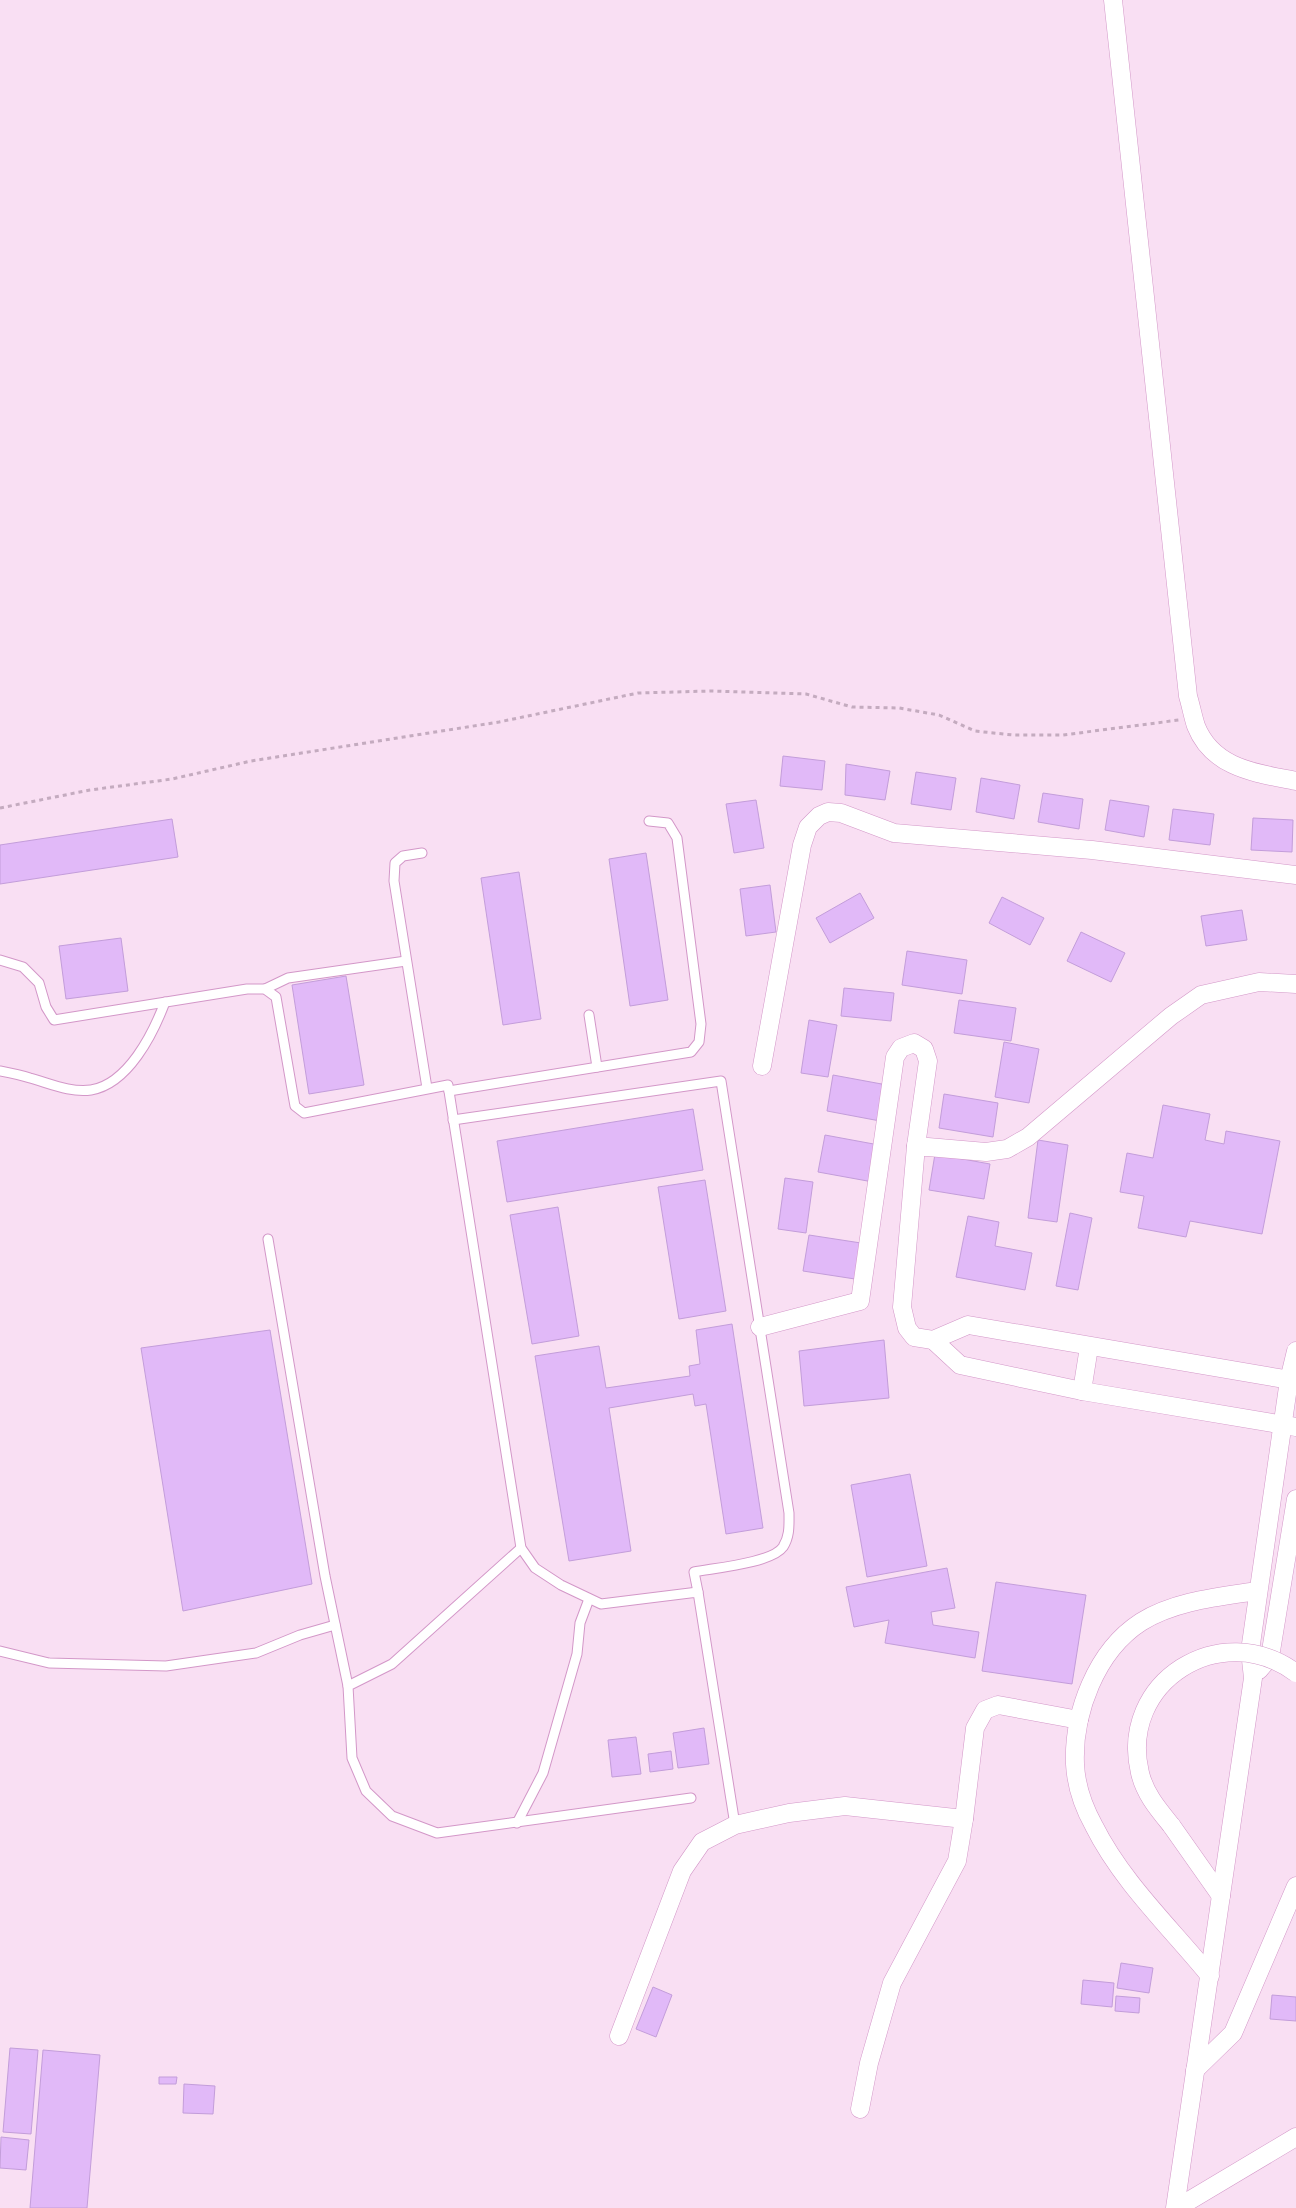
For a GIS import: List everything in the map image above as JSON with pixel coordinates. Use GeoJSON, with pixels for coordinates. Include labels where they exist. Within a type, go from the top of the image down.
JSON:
{"type":"FeatureCollection","features":[{"type":"Feature","properties":{"kind":"street"},"geometry":{"type":"LineString","coordinates":[[1113,0],[1188,696],[1197,728],[1213,752],[1230,765],[1248,772],[1296,781]]}},
{"type":"Feature","properties":{"kind":"street"},"geometry":{"type":"LineString","coordinates":[[762,1066],[802,845],[808,827],[819,816],[828,812],[841,813],[894,833],[1092,850],[1296,875]]}},
{"type":"Feature","properties":{"kind":"street"},"geometry":{"type":"LineString","coordinates":[[916,1146],[986,1152],[1006,1149],[1028,1137],[1171,1016],[1201,995],[1259,982],[1296,984]]}},
{"type":"Feature","properties":{"kind":"street"},"geometry":{"type":"LineString","coordinates":[[760,1327],[860,1301],[895,1058],[901,1048],[914,1043],[924,1049],[928,1061],[916,1146],[902,1308],[907,1328],[914,1337],[933,1340],[968,1325],[1088,1347],[1293,1380]]}},
{"type":"Feature","properties":{"kind":"street"},"geometry":{"type":"LineString","coordinates":[[933,1340],[960,1365],[1082,1391],[1290,1426]]}},
{"type":"Feature","properties":{"kind":"street"},"geometry":{"type":"LineString","coordinates":[[1082,1391],[1088,1347]]}},
{"type":"Feature","properties":{"kind":"street"},"geometry":{"type":"LineString","coordinates":[[1176,2208],[1253,1678],[1250,1651],[1267,1528],[1290,1426],[1296,1351]]}},
{"type":"Feature","properties":{"kind":"street"},"geometry":{"type":"LineString","coordinates":[[1253,1678],[1270,1657],[1290,1575],[1291,1531],[1296,1500]]}},
{"type":"Feature","properties":{"kind":"street"},"geometry":{"type":"LineString","coordinates":[[1267,1528],[1291,1531]]}},
{"type":"Feature","properties":{"kind":"street"},"geometry":{"type":"LineString","coordinates":[[1210,1976],[1146,1901],[1094,1827],[1082,1798],[1075,1765],[1079,1720],[1092,1678],[1115,1644],[1140,1622],[1186,1604],[1258,1591]]}},
{"type":"Feature","properties":{"kind":"street"},"geometry":{"type":"LineString","coordinates":[[1221,1896],[1150,1798],[1140,1773],[1138,1747],[1142,1720],[1154,1694],[1175,1672],[1196,1660],[1222,1652],[1259,1654],[1281,1662],[1296,1673]]}},
{"type":"Feature","properties":{"kind":"street"},"geometry":{"type":"LineString","coordinates":[[860,2109],[869,2063],[892,1983],[957,1861],[975,1728],[985,1710],[998,1705],[1079,1720]]}},
{"type":"Feature","properties":{"kind":"street"},"geometry":{"type":"LineString","coordinates":[[619,2036],[682,1871],[702,1842],[734,1825],[789,1813],[846,1806],[964,1820]]}},
{"type":"Feature","properties":{"kind":"street"},"geometry":{"type":"LineString","coordinates":[[1195,2070],[1233,2033],[1296,1886]]}},
{"type":"Feature","properties":{"kind":"street"},"geometry":{"type":"LineString","coordinates":[[1176,2208],[1296,2137]]}},
{"type":"Feature","properties":{"kind":"lane"},"geometry":{"type":"LineString","coordinates":[[448,1091],[691,1052],[699,1042],[701,1024],[677,838],[668,822],[649,821]]}},
{"type":"Feature","properties":{"kind":"lane"},"geometry":{"type":"LineString","coordinates":[[422,853],[403,856],[395,863],[394,881],[427,1088]]}},
{"type":"Feature","properties":{"kind":"lane"},"geometry":{"type":"LineString","coordinates":[[0,960],[23,967],[38,983],[46,1007],[54,1020],[165,1002],[265,989],[288,978],[406,961]]}},
{"type":"Feature","properties":{"kind":"lane"},"geometry":{"type":"LineString","coordinates":[[265,989],[276,997],[295,1106],[304,1113],[448,1085],[521,1548],[535,1568],[561,1585],[601,1604],[698,1592]]}},
{"type":"Feature","properties":{"kind":"lane"},"geometry":{"type":"LineString","coordinates":[[0,1071],[64,1088],[90,1090],[112,1083],[134,1059],[159,1017],[165,1002]]}},
{"type":"Feature","properties":{"kind":"lane"},"geometry":{"type":"LineString","coordinates":[[589,1014],[597,1067]]}},
{"type":"Feature","properties":{"kind":"lane"},"geometry":{"type":"LineString","coordinates":[[453,1120],[721,1081],[789,1513],[789,1535],[782,1549],[770,1557],[694,1572],[734,1825]]}},
{"type":"Feature","properties":{"kind":"lane"},"geometry":{"type":"LineString","coordinates":[[268,1239],[335,1625],[348,1686],[352,1758],[366,1791],[392,1816],[437,1833],[691,1798]]}},
{"type":"Feature","properties":{"kind":"lane"},"geometry":{"type":"LineString","coordinates":[[348,1686],[392,1664],[521,1548]]}},
{"type":"Feature","properties":{"kind":"lane"},"geometry":{"type":"LineString","coordinates":[[517,1823],[543,1772],[576,1654],[580,1623],[589,1599]]}},
{"type":"Feature","properties":{"kind":"lane"},"geometry":{"type":"LineString","coordinates":[[0,1651],[49,1662],[166,1666],[256,1653],[300,1635],[335,1625]]}},
{"type":"Feature","properties":{"kind":"path"},"geometry":{"type":"LineString","coordinates":[[0,808],[90,790],[172,779],[251,761],[499,722],[638,693],[711,691],[806,694],[852,708],[899,708],[939,715],[975,731],[1013,734],[1063,735],[1194,718]]}},
{"type":"Feature","properties":{"kind":"building"},"geometry":{"type":"Polygon","coordinates":[[[783,756],[825,761],[822,790],[780,786],[783,756]]]}},
{"type":"Feature","properties":{"kind":"building"},"geometry":{"type":"Polygon","coordinates":[[[846,764],[890,771],[885,800],[845,795],[846,764]]]}},
{"type":"Feature","properties":{"kind":"building"},"geometry":{"type":"Polygon","coordinates":[[[916,772],[956,778],[951,810],[911,804],[916,772]]]}},
{"type":"Feature","properties":{"kind":"building"},"geometry":{"type":"Polygon","coordinates":[[[981,778],[1020,785],[1014,819],[976,812],[981,778]]]}},
{"type":"Feature","properties":{"kind":"building"},"geometry":{"type":"Polygon","coordinates":[[[1043,793],[1083,799],[1079,829],[1038,822],[1043,793]]]}},
{"type":"Feature","properties":{"kind":"building"},"geometry":{"type":"Polygon","coordinates":[[[756,800],[764,848],[734,853],[726,804],[756,800]]]}},
{"type":"Feature","properties":{"kind":"building"},"geometry":{"type":"Polygon","coordinates":[[[1110,800],[1149,806],[1144,837],[1105,830],[1110,800]]]}},
{"type":"Feature","properties":{"kind":"building"},"geometry":{"type":"Polygon","coordinates":[[[1173,809],[1214,814],[1210,845],[1169,840],[1173,809]]]}},
{"type":"Feature","properties":{"kind":"building"},"geometry":{"type":"Polygon","coordinates":[[[1253,818],[1293,820],[1292,852],[1251,850],[1253,818]]]}},
{"type":"Feature","properties":{"kind":"building"},"geometry":{"type":"Polygon","coordinates":[[[172,819],[178,857],[0,884],[0,845],[172,819]]]}},
{"type":"Feature","properties":{"kind":"building"},"geometry":{"type":"Polygon","coordinates":[[[646,853],[668,1000],[630,1006],[609,859],[646,853]]]}},
{"type":"Feature","properties":{"kind":"building"},"geometry":{"type":"Polygon","coordinates":[[[519,872],[541,1019],[503,1025],[481,878],[519,872]]]}},
{"type":"Feature","properties":{"kind":"building"},"geometry":{"type":"Polygon","coordinates":[[[770,885],[776,932],[746,936],[740,889],[770,885]]]}},
{"type":"Feature","properties":{"kind":"building"},"geometry":{"type":"Polygon","coordinates":[[[860,893],[874,918],[830,943],[816,918],[860,893]]]}},
{"type":"Feature","properties":{"kind":"building"},"geometry":{"type":"Polygon","coordinates":[[[1002,897],[1044,918],[1030,945],[989,923],[1002,897]]]}},
{"type":"Feature","properties":{"kind":"building"},"geometry":{"type":"Polygon","coordinates":[[[1242,910],[1247,940],[1206,946],[1201,916],[1242,910]]]}},
{"type":"Feature","properties":{"kind":"building"},"geometry":{"type":"Polygon","coordinates":[[[1081,932],[1125,953],[1111,982],[1067,961],[1081,932]]]}},
{"type":"Feature","properties":{"kind":"building"},"geometry":{"type":"Polygon","coordinates":[[[121,938],[128,991],[66,999],[59,946],[121,938]]]}},
{"type":"Feature","properties":{"kind":"building"},"geometry":{"type":"Polygon","coordinates":[[[907,951],[967,960],[962,994],[902,985],[907,951]]]}},
{"type":"Feature","properties":{"kind":"building"},"geometry":{"type":"Polygon","coordinates":[[[346,976],[364,1085],[309,1094],[292,985],[346,976]]]}},
{"type":"Feature","properties":{"kind":"building"},"geometry":{"type":"Polygon","coordinates":[[[844,988],[894,993],[891,1021],[841,1016],[844,988]]]}},
{"type":"Feature","properties":{"kind":"building"},"geometry":{"type":"Polygon","coordinates":[[[959,1000],[1016,1008],[1011,1041],[954,1033],[959,1000]]]}},
{"type":"Feature","properties":{"kind":"building"},"geometry":{"type":"Polygon","coordinates":[[[809,1020],[837,1025],[828,1077],[801,1073],[809,1020]]]}},
{"type":"Feature","properties":{"kind":"building"},"geometry":{"type":"Polygon","coordinates":[[[1004,1042],[1039,1049],[1029,1103],[995,1097],[1004,1042]]]}},
{"type":"Feature","properties":{"kind":"building"},"geometry":{"type":"Polygon","coordinates":[[[833,1075],[887,1085],[880,1121],[827,1111],[833,1075]]]}},
{"type":"Feature","properties":{"kind":"building"},"geometry":{"type":"Polygon","coordinates":[[[944,1094],[998,1103],[993,1137],[939,1128],[944,1094]]]}},
{"type":"Feature","properties":{"kind":"building"},"geometry":{"type":"Polygon","coordinates":[[[1163,1105],[1210,1114],[1205,1140],[1224,1144],[1226,1131],[1280,1141],[1262,1234],[1190,1221],[1186,1237],[1138,1228],[1144,1196],[1120,1192],[1127,1153],[1153,1158],[1163,1105]]]}},
{"type":"Feature","properties":{"kind":"building"},"geometry":{"type":"Polygon","coordinates":[[[693,1109],[703,1170],[507,1202],[497,1141],[693,1109]]]}},
{"type":"Feature","properties":{"kind":"building"},"geometry":{"type":"Polygon","coordinates":[[[825,1135],[879,1145],[873,1182],[818,1172],[825,1135]]]}},
{"type":"Feature","properties":{"kind":"building"},"geometry":{"type":"Polygon","coordinates":[[[1038,1140],[1068,1145],[1057,1222],[1028,1218],[1038,1140]]]}},
{"type":"Feature","properties":{"kind":"building"},"geometry":{"type":"Polygon","coordinates":[[[935,1154],[990,1164],[984,1199],[929,1190],[935,1154]]]}},
{"type":"Feature","properties":{"kind":"building"},"geometry":{"type":"Polygon","coordinates":[[[785,1178],[813,1182],[806,1233],[778,1229],[785,1178]]]}},
{"type":"Feature","properties":{"kind":"building"},"geometry":{"type":"Polygon","coordinates":[[[705,1180],[726,1311],[679,1319],[658,1187],[705,1180]]]}},
{"type":"Feature","properties":{"kind":"building"},"geometry":{"type":"Polygon","coordinates":[[[558,1207],[579,1336],[532,1344],[510,1215],[558,1207]]]}},
{"type":"Feature","properties":{"kind":"building"},"geometry":{"type":"Polygon","coordinates":[[[1070,1213],[1092,1218],[1078,1290],[1056,1286],[1070,1213]]]}},
{"type":"Feature","properties":{"kind":"building"},"geometry":{"type":"Polygon","coordinates":[[[968,1216],[999,1222],[995,1246],[1032,1253],[1025,1290],[956,1277],[968,1216]]]}},
{"type":"Feature","properties":{"kind":"building"},"geometry":{"type":"Polygon","coordinates":[[[809,1235],[861,1243],[855,1279],[803,1271],[809,1235]]]}},
{"type":"Feature","properties":{"kind":"building"},"geometry":{"type":"Polygon","coordinates":[[[732,1324],[763,1528],[726,1534],[706,1404],[695,1406],[693,1394],[609,1408],[631,1551],[569,1561],[535,1356],[599,1346],[606,1388],[690,1376],[689,1366],[700,1364],[696,1330],[732,1324]]]}},
{"type":"Feature","properties":{"kind":"building"},"geometry":{"type":"Polygon","coordinates":[[[270,1330],[312,1584],[183,1611],[141,1348],[270,1330]]]}},
{"type":"Feature","properties":{"kind":"building"},"geometry":{"type":"Polygon","coordinates":[[[884,1340],[889,1398],[804,1406],[799,1351],[884,1340]]]}},
{"type":"Feature","properties":{"kind":"building"},"geometry":{"type":"Polygon","coordinates":[[[910,1474],[927,1566],[867,1577],[851,1485],[910,1474]]]}},
{"type":"Feature","properties":{"kind":"building"},"geometry":{"type":"Polygon","coordinates":[[[947,1568],[955,1608],[931,1612],[933,1625],[979,1632],[975,1658],[885,1643],[889,1620],[854,1627],[846,1587],[947,1568]]]}},
{"type":"Feature","properties":{"kind":"building"},"geometry":{"type":"Polygon","coordinates":[[[996,1582],[1086,1595],[1072,1684],[982,1671],[996,1582]]]}},
{"type":"Feature","properties":{"kind":"building"},"geometry":{"type":"Polygon","coordinates":[[[704,1728],[709,1764],[678,1768],[673,1733],[704,1728]]]}},
{"type":"Feature","properties":{"kind":"building"},"geometry":{"type":"Polygon","coordinates":[[[636,1737],[641,1774],[612,1777],[608,1740],[636,1737]]]}},
{"type":"Feature","properties":{"kind":"building"},"geometry":{"type":"Polygon","coordinates":[[[671,1751],[673,1769],[650,1772],[648,1754],[671,1751]]]}},
{"type":"Feature","properties":{"kind":"building"},"geometry":{"type":"Polygon","coordinates":[[[1121,1963],[1153,1968],[1149,1993],[1117,1988],[1121,1963]]]}},
{"type":"Feature","properties":{"kind":"building"},"geometry":{"type":"Polygon","coordinates":[[[1083,1980],[1114,1983],[1112,2007],[1081,2004],[1083,1980]]]}},
{"type":"Feature","properties":{"kind":"building"},"geometry":{"type":"Polygon","coordinates":[[[653,1987],[672,1995],[656,2037],[636,2029],[653,1987]]]}},
{"type":"Feature","properties":{"kind":"building"},"geometry":{"type":"Polygon","coordinates":[[[1272,1995],[1296,1997],[1296,2021],[1270,2019],[1272,1995]]]}},
{"type":"Feature","properties":{"kind":"building"},"geometry":{"type":"Polygon","coordinates":[[[1116,1996],[1140,1998],[1139,2013],[1115,2011],[1116,1996]]]}},
{"type":"Feature","properties":{"kind":"building"},"geometry":{"type":"Polygon","coordinates":[[[10,2048],[38,2050],[31,2134],[3,2132],[10,2048]]]}},
{"type":"Feature","properties":{"kind":"building"},"geometry":{"type":"Polygon","coordinates":[[[43,2050],[100,2055],[87,2208],[30,2208],[43,2050]]]}},
{"type":"Feature","properties":{"kind":"building"},"geometry":{"type":"Polygon","coordinates":[[[159,2077],[177,2077],[176,2084],[159,2084],[159,2077]]]}},
{"type":"Feature","properties":{"kind":"building"},"geometry":{"type":"Polygon","coordinates":[[[184,2084],[215,2086],[213,2114],[183,2113],[184,2084]]]}},
{"type":"Feature","properties":{"kind":"building"},"geometry":{"type":"Polygon","coordinates":[[[1,2137],[29,2140],[26,2170],[0,2168],[1,2137]]]}}]}
